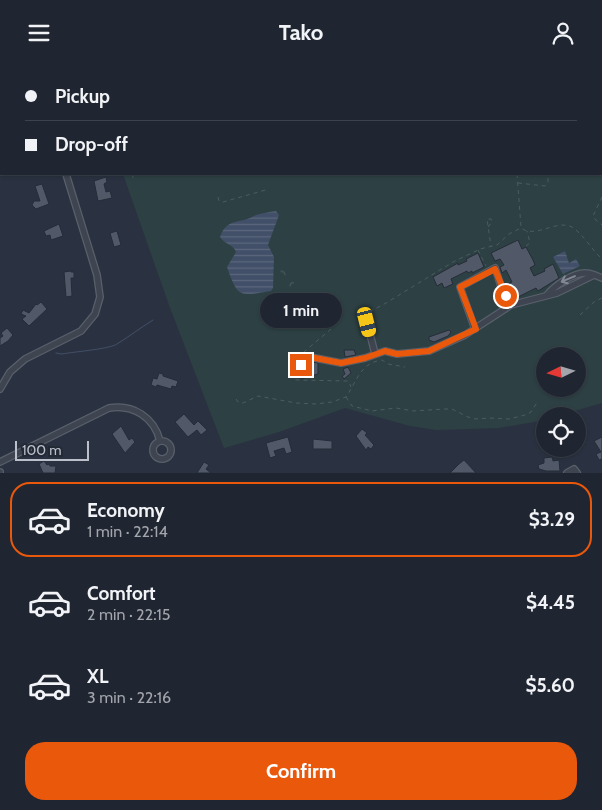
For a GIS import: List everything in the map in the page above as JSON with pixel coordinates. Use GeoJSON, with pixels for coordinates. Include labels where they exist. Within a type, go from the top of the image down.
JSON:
{"type":"FeatureCollection","features":[{"type":"Feature","properties":{"kind":"street"},"geometry":{"type":"LineString","coordinates":[[0,389],[10,372],[25,359],[81,331],[96,314],[100,297],[97,275],[66,175]]}},
{"type":"Feature","properties":{"kind":"street"},"geometry":{"type":"LineString","coordinates":[[476,329],[460,287],[495,269],[511,305]]}},
{"type":"Feature","properties":{"kind":"street"},"geometry":{"type":"LineString","coordinates":[[302,370],[301,363],[310,357],[341,363],[385,351],[397,354],[429,351],[476,329],[511,305],[557,293],[594,275],[602,278]]}},
{"type":"Feature","properties":{"kind":"street"},"geometry":{"type":"LineString","coordinates":[[367,322],[375,354]]}},
{"type":"Feature","properties":{"kind":"street"},"geometry":{"type":"LineString","coordinates":[[0,462],[109,408],[115,407],[125,407],[149,419],[160,441]]}},
{"type":"Feature","properties":{"kind":"street"},"geometry":{"type":"LineString","coordinates":[[567,473],[574,469],[577,473]]}},
{"type":"Feature","properties":{"kind":"path"},"geometry":{"type":"LineString","coordinates":[[132,175],[134,181]]}},
{"type":"Feature","properties":{"kind":"path"},"geometry":{"type":"LineString","coordinates":[[517,175],[521,228]]}},
{"type":"Feature","properties":{"kind":"path"},"geometry":{"type":"LineString","coordinates":[[517,183],[545,186],[548,181],[548,175]]}},
{"type":"Feature","properties":{"kind":"path"},"geometry":{"type":"LineString","coordinates":[[218,197],[219,201],[223,202],[269,189]]}},
{"type":"Feature","properties":{"kind":"path"},"geometry":{"type":"LineString","coordinates":[[602,197],[593,216],[602,225]]}},
{"type":"Feature","properties":{"kind":"path"},"geometry":{"type":"LineString","coordinates":[[521,228],[527,231],[561,225],[570,226],[577,231],[602,259]]}},
{"type":"Feature","properties":{"kind":"path"},"geometry":{"type":"LineString","coordinates":[[488,227],[491,246]]}},
{"type":"Feature","properties":{"kind":"path"},"geometry":{"type":"LineString","coordinates":[[367,322],[367,313],[372,309],[386,303],[440,269],[478,250],[497,245],[508,234],[521,228]]}},
{"type":"Feature","properties":{"kind":"path"},"geometry":{"type":"LineString","coordinates":[[526,246],[530,243],[527,231]]}},
{"type":"Feature","properties":{"kind":"path"},"geometry":{"type":"LineString","coordinates":[[478,250],[489,272]]}},
{"type":"Feature","properties":{"kind":"path"},"geometry":{"type":"LineString","coordinates":[[580,315],[594,302],[602,298]]}},
{"type":"Feature","properties":{"kind":"path"},"geometry":{"type":"LineString","coordinates":[[331,329],[291,363],[288,368],[290,374],[297,380],[347,381],[352,388]]}},
{"type":"Feature","properties":{"kind":"path"},"geometry":{"type":"LineString","coordinates":[[236,399],[243,403],[258,395],[296,403],[316,404],[332,402],[346,397],[365,366],[382,360],[388,364],[405,367]]}},
{"type":"Feature","properties":{"kind":"path"},"geometry":{"type":"LineString","coordinates":[[346,397],[352,406],[372,411],[396,408],[413,411],[452,409],[476,419],[510,419],[525,415],[531,412],[538,401]]}},
{"type":"Feature","properties":{"kind":"green space"},"geometry":{"type":"Polygon","coordinates":[[[123,175],[602,175],[602,403],[586,408],[536,407],[536,422],[499,428],[436,430],[410,426],[345,408],[279,432],[224,448],[169,305],[123,175]]]}},
{"type":"Feature","properties":{"kind":"green space"},"geometry":{"type":"Polygon","coordinates":[[[281,259],[285,259],[298,295],[292,313],[287,318],[274,321],[270,312],[281,284],[281,259]]]}},
{"type":"Feature","properties":{"kind":"water"},"geometry":{"type":"Polygon","coordinates":[[[276,211],[279,215],[268,245],[274,257],[273,288],[271,291],[261,293],[242,293],[234,285],[227,267],[236,252],[233,247],[220,237],[226,226],[232,223],[246,220],[258,214],[276,211]]]}},
{"type":"Feature","properties":{"kind":"water"},"geometry":{"type":"Polygon","coordinates":[[[565,251],[569,263],[576,259],[580,266],[563,274],[553,257],[565,251]]]}},
{"type":"Feature","properties":{"kind":"building"},"geometry":{"type":"Polygon","coordinates":[[[106,177],[107,182],[104,184],[106,192],[110,191],[112,198],[98,201],[94,181],[106,177]]]}},
{"type":"Feature","properties":{"kind":"building"},"geometry":{"type":"Polygon","coordinates":[[[42,184],[49,204],[36,209],[32,205],[34,201],[40,201],[35,186],[42,184]]]}},
{"type":"Feature","properties":{"kind":"building"},"geometry":{"type":"Polygon","coordinates":[[[59,224],[63,236],[51,240],[50,235],[46,236],[44,231],[59,224]]]}},
{"type":"Feature","properties":{"kind":"building"},"geometry":{"type":"Polygon","coordinates":[[[117,231],[121,245],[114,247],[110,233],[117,231]]]}},
{"type":"Feature","properties":{"kind":"building"},"geometry":{"type":"Polygon","coordinates":[[[518,240],[522,249],[526,247],[533,260],[535,265],[530,268],[534,276],[545,271],[544,269],[553,264],[559,278],[538,291],[536,288],[514,299],[508,289],[508,284],[512,282],[506,270],[502,273],[500,267],[504,265],[500,259],[495,261],[491,253],[518,240]]]}},
{"type":"Feature","properties":{"kind":"building"},"geometry":{"type":"Polygon","coordinates":[[[478,253],[484,267],[472,273],[472,271],[468,273],[467,271],[451,279],[453,284],[444,288],[442,283],[437,286],[433,277],[458,263],[458,265],[467,261],[466,259],[478,253]]]}},
{"type":"Feature","properties":{"kind":"building"},"geometry":{"type":"Polygon","coordinates":[[[64,272],[74,272],[74,278],[71,278],[72,296],[66,297],[64,272]]]}},
{"type":"Feature","properties":{"kind":"building"},"geometry":{"type":"Polygon","coordinates":[[[41,302],[47,309],[29,326],[22,319],[26,316],[21,314],[23,310],[29,313],[36,304],[41,302]]]}},
{"type":"Feature","properties":{"kind":"building"},"geometry":{"type":"Polygon","coordinates":[[[7,328],[13,335],[0,346],[0,338],[3,336],[1,333],[7,328]]]}},
{"type":"Feature","properties":{"kind":"building"},"geometry":{"type":"Polygon","coordinates":[[[449,330],[451,332],[448,336],[434,342],[429,340],[429,337],[449,330]]]}},
{"type":"Feature","properties":{"kind":"building"},"geometry":{"type":"Polygon","coordinates":[[[344,350],[354,350],[356,355],[345,357],[344,350]]]}},
{"type":"Feature","properties":{"kind":"building"},"geometry":{"type":"Polygon","coordinates":[[[309,363],[318,363],[318,374],[301,379],[300,374],[311,370],[309,363]]]}},
{"type":"Feature","properties":{"kind":"building"},"geometry":{"type":"Polygon","coordinates":[[[348,367],[351,373],[344,379],[342,376],[345,374],[343,369],[348,367]]]}},
{"type":"Feature","properties":{"kind":"building"},"geometry":{"type":"Polygon","coordinates":[[[159,373],[178,381],[176,387],[172,386],[171,389],[151,385],[153,378],[157,379],[159,373]]]}},
{"type":"Feature","properties":{"kind":"building"},"geometry":{"type":"Polygon","coordinates":[[[184,414],[194,425],[198,421],[207,430],[201,435],[197,430],[188,437],[175,422],[184,414]]]}},
{"type":"Feature","properties":{"kind":"building"},"geometry":{"type":"Polygon","coordinates":[[[121,426],[129,440],[132,438],[135,442],[125,453],[112,434],[121,426]]]}},
{"type":"Feature","properties":{"kind":"building"},"geometry":{"type":"Polygon","coordinates":[[[362,429],[367,433],[365,435],[374,445],[371,449],[368,447],[366,450],[356,436],[362,429]]]}},
{"type":"Feature","properties":{"kind":"building"},"geometry":{"type":"Polygon","coordinates":[[[288,437],[292,452],[286,454],[284,448],[274,451],[276,456],[270,458],[266,443],[288,437]]]}},
{"type":"Feature","properties":{"kind":"building"},"geometry":{"type":"Polygon","coordinates":[[[602,437],[602,459],[599,460],[596,454],[601,452],[594,441],[602,437]]]}},
{"type":"Feature","properties":{"kind":"building"},"geometry":{"type":"Polygon","coordinates":[[[313,439],[332,441],[332,449],[313,449],[313,439]]]}},
{"type":"Feature","properties":{"kind":"building"},"geometry":{"type":"Polygon","coordinates":[[[552,457],[553,461],[559,460],[560,471],[539,469],[538,465],[544,463],[544,458],[552,457]]]}},
{"type":"Feature","properties":{"kind":"building"},"geometry":{"type":"Polygon","coordinates":[[[464,460],[476,473],[450,473],[459,464],[464,460]]]}},
{"type":"Feature","properties":{"kind":"building"},"geometry":{"type":"Polygon","coordinates":[[[44,461],[47,465],[56,466],[55,473],[43,473],[39,464],[44,461]]]}},
{"type":"Feature","properties":{"kind":"building"},"geometry":{"type":"Polygon","coordinates":[[[204,462],[209,465],[206,469],[211,473],[197,473],[204,462]]]}},
{"type":"Feature","properties":{"kind":"waterway"},"geometry":{"type":"LineString","coordinates":[[56,353],[62,354],[113,346],[153,320]]}},
{"type":"Feature","properties":{"kind":"route"},"geometry":{"type":"LineString","coordinates":[[301,365],[302,362],[314,356],[341,363],[385,351],[397,354],[429,351],[466,335],[476,329],[460,287],[495,269],[506,296]]}}]}
